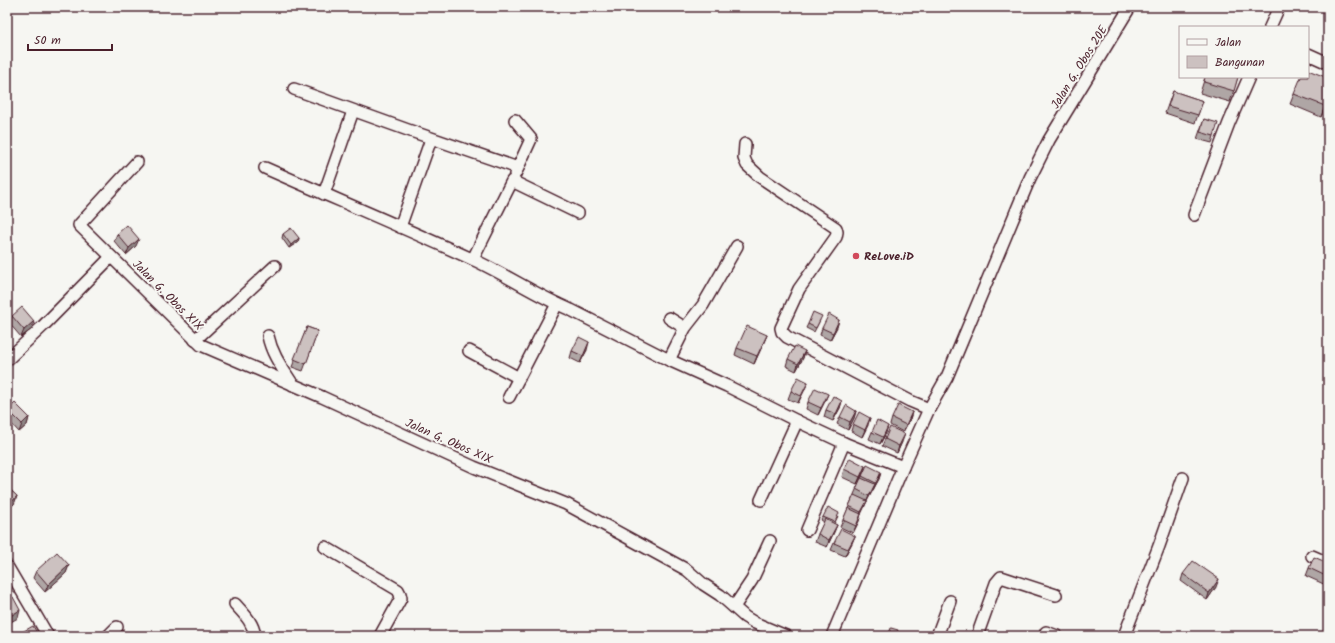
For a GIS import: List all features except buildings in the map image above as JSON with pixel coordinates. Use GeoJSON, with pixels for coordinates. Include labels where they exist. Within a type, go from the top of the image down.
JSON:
{"type":"FeatureCollection","features":[{"type":"Feature","properties":{"kind":"street","name":"Jalan G. Obos 20E"},"geometry":{"type":"LineString","coordinates":[[832,636],[903,467],[929,409],[947,377],[1030,178],[1049,140],[1130,7]]}},
{"type":"Feature","properties":{"kind":"street"},"geometry":{"type":"LineString","coordinates":[[1270,26],[1279,7]]}},
{"type":"Feature","properties":{"kind":"street"},"geometry":{"type":"LineString","coordinates":[[1309,54],[1328,63]]}},
{"type":"Feature","properties":{"kind":"street"},"geometry":{"type":"LineString","coordinates":[[1194,216],[1229,123],[1249,78]]}},
{"type":"Feature","properties":{"kind":"street"},"geometry":{"type":"LineString","coordinates":[[294,89],[432,139],[518,168]]}},
{"type":"Feature","properties":{"kind":"street"},"geometry":{"type":"LineString","coordinates":[[324,194],[353,111]]}},
{"type":"Feature","properties":{"kind":"street"},"geometry":{"type":"LineString","coordinates":[[473,259],[531,139],[516,120]]}},
{"type":"Feature","properties":{"kind":"street"},"geometry":{"type":"LineString","coordinates":[[400,227],[432,139]]}},
{"type":"Feature","properties":{"kind":"street"},"geometry":{"type":"LineString","coordinates":[[745,144],[744,158],[747,165],[756,173],[836,228],[837,232],[836,237],[799,289],[781,328],[782,332],[787,337],[806,347],[910,401],[929,409]]}},
{"type":"Feature","properties":{"kind":"street","name":"Jalan G. Obos XIX"},"geometry":{"type":"LineString","coordinates":[[137,162],[79,225],[195,340],[207,348],[293,385],[474,467],[566,504],[584,513],[687,570],[703,584],[720,595],[745,617],[786,636]]}},
{"type":"Feature","properties":{"kind":"street"},"geometry":{"type":"LineString","coordinates":[[265,168],[473,259],[509,277],[556,304],[571,310],[669,360],[727,386],[844,443],[903,467]]}},
{"type":"Feature","properties":{"kind":"street"},"geometry":{"type":"LineString","coordinates":[[512,181],[578,214]]}},
{"type":"Feature","properties":{"kind":"street"},"geometry":{"type":"LineString","coordinates":[[669,360],[685,328],[702,305],[738,246]]}},
{"type":"Feature","properties":{"kind":"street"},"geometry":{"type":"LineString","coordinates":[[7,360],[111,257]]}},
{"type":"Feature","properties":{"kind":"street"},"geometry":{"type":"LineString","coordinates":[[195,340],[275,266]]}},
{"type":"Feature","properties":{"kind":"street"},"geometry":{"type":"LineString","coordinates":[[510,397],[556,304]]}},
{"type":"Feature","properties":{"kind":"street"},"geometry":{"type":"LineString","coordinates":[[669,318],[685,328]]}},
{"type":"Feature","properties":{"kind":"street"},"geometry":{"type":"LineString","coordinates":[[268,336],[270,348],[293,385]]}},
{"type":"Feature","properties":{"kind":"street"},"geometry":{"type":"LineString","coordinates":[[469,351],[519,378]]}},
{"type":"Feature","properties":{"kind":"street"},"geometry":{"type":"LineString","coordinates":[[761,500],[797,421]]}},
{"type":"Feature","properties":{"kind":"street"},"geometry":{"type":"LineString","coordinates":[[807,530],[844,443]]}},
{"type":"Feature","properties":{"kind":"street"},"geometry":{"type":"LineString","coordinates":[[1124,636],[1159,546],[1183,478]]}},
{"type":"Feature","properties":{"kind":"street"},"geometry":{"type":"LineString","coordinates":[[734,607],[752,580],[770,541]]}},
{"type":"Feature","properties":{"kind":"street"},"geometry":{"type":"LineString","coordinates":[[325,547],[398,590],[401,598],[380,636]]}},
{"type":"Feature","properties":{"kind":"street"},"geometry":{"type":"LineString","coordinates":[[1312,556],[1328,563]]}},
{"type":"Feature","properties":{"kind":"street"},"geometry":{"type":"LineString","coordinates":[[7,566],[48,636]]}},
{"type":"Feature","properties":{"kind":"street"},"geometry":{"type":"LineString","coordinates":[[977,636],[996,583],[1001,577],[1056,595]]}},
{"type":"Feature","properties":{"kind":"street"},"geometry":{"type":"LineString","coordinates":[[937,636],[950,601]]}},
{"type":"Feature","properties":{"kind":"street"},"geometry":{"type":"LineString","coordinates":[[235,604],[248,618],[253,627],[255,636]]}},
{"type":"Feature","properties":{"kind":"street"},"geometry":{"type":"LineString","coordinates":[[108,636],[117,627]]}},
{"type":"Feature","properties":{"kind":"street"},"geometry":{"type":"LineString","coordinates":[[1046,632],[1057,636]]}},
{"type":"Feature","properties":{"kind":"place","name":"ReLove.iD"},"geometry":{"type":"Point","coordinates":[856,256]}}]}
